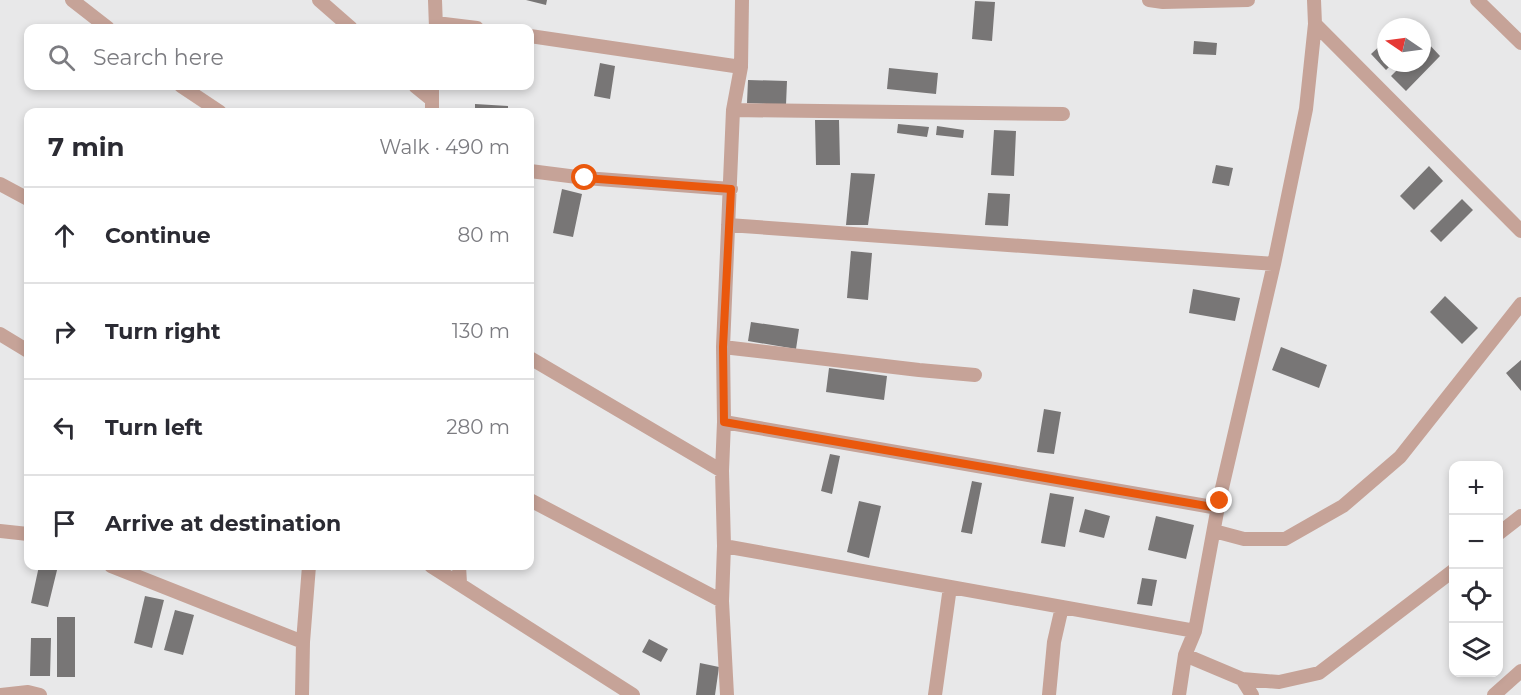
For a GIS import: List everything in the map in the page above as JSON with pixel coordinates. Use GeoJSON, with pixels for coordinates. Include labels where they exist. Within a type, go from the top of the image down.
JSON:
{"type":"FeatureCollection","features":[{"type":"Feature","properties":{"kind":"street"},"geometry":{"type":"LineString","coordinates":[[72,0],[103,24]]}},
{"type":"Feature","properties":{"kind":"street"},"geometry":{"type":"LineString","coordinates":[[319,0],[346,24]]}},
{"type":"Feature","properties":{"kind":"street"},"geometry":{"type":"LineString","coordinates":[[435,0],[436,24]]}},
{"type":"Feature","properties":{"kind":"street"},"geometry":{"type":"LineString","coordinates":[[727,695],[722,601],[723,347],[733,111],[741,67],[742,0]]}},
{"type":"Feature","properties":{"kind":"street"},"geometry":{"type":"LineString","coordinates":[[1149,0],[1163,2],[1248,0]]}},
{"type":"Feature","properties":{"kind":"street"},"geometry":{"type":"LineString","coordinates":[[1179,695],[1185,655],[1195,631],[1218,508],[1274,264],[1306,109],[1315,24],[1314,0]]}},
{"type":"Feature","properties":{"kind":"street"},"geometry":{"type":"LineString","coordinates":[[1477,0],[1521,43]]}},
{"type":"Feature","properties":{"kind":"street"},"geometry":{"type":"LineString","coordinates":[[1315,24],[1521,231]]}},
{"type":"Feature","properties":{"kind":"street"},"geometry":{"type":"LineString","coordinates":[[534,37],[741,67]]}},
{"type":"Feature","properties":{"kind":"street"},"geometry":{"type":"LineString","coordinates":[[188,90],[214,108]]}},
{"type":"Feature","properties":{"kind":"street"},"geometry":{"type":"LineString","coordinates":[[733,111],[1063,114]]}},
{"type":"Feature","properties":{"kind":"street"},"geometry":{"type":"LineString","coordinates":[[534,172],[585,178],[731,189]]}},
{"type":"Feature","properties":{"kind":"street"},"geometry":{"type":"LineString","coordinates":[[0,184],[24,197]]}},
{"type":"Feature","properties":{"kind":"street"},"geometry":{"type":"LineString","coordinates":[[728,225],[1274,264]]}},
{"type":"Feature","properties":{"kind":"street"},"geometry":{"type":"LineString","coordinates":[[1214,531],[1245,538],[1285,539],[1343,506],[1400,457],[1521,304]]}},
{"type":"Feature","properties":{"kind":"street"},"geometry":{"type":"LineString","coordinates":[[0,334],[24,349]]}},
{"type":"Feature","properties":{"kind":"street"},"geometry":{"type":"LineString","coordinates":[[723,347],[975,375]]}},
{"type":"Feature","properties":{"kind":"street"},"geometry":{"type":"LineString","coordinates":[[534,360],[722,471]]}},
{"type":"Feature","properties":{"kind":"street"},"geometry":{"type":"LineString","coordinates":[[724,422],[1218,508]]}},
{"type":"Feature","properties":{"kind":"street"},"geometry":{"type":"LineString","coordinates":[[534,502],[722,601]]}},
{"type":"Feature","properties":{"kind":"street"},"geometry":{"type":"LineString","coordinates":[[1503,530],[1521,516]]}},
{"type":"Feature","properties":{"kind":"street"},"geometry":{"type":"LineString","coordinates":[[0,531],[24,534]]}},
{"type":"Feature","properties":{"kind":"street"},"geometry":{"type":"LineString","coordinates":[[724,546],[1195,631]]}},
{"type":"Feature","properties":{"kind":"street"},"geometry":{"type":"LineString","coordinates":[[121,570],[303,642]]}},
{"type":"Feature","properties":{"kind":"street"},"geometry":{"type":"LineString","coordinates":[[302,695],[303,642],[309,570]]}},
{"type":"Feature","properties":{"kind":"street"},"geometry":{"type":"LineString","coordinates":[[438,570],[633,695]]}},
{"type":"Feature","properties":{"kind":"street"},"geometry":{"type":"LineString","coordinates":[[459,570],[460,583]]}},
{"type":"Feature","properties":{"kind":"street"},"geometry":{"type":"LineString","coordinates":[[1185,655],[1242,679],[1278,682],[1319,673],[1449,574]]}},
{"type":"Feature","properties":{"kind":"street"},"geometry":{"type":"LineString","coordinates":[[935,695],[950,588]]}},
{"type":"Feature","properties":{"kind":"street"},"geometry":{"type":"LineString","coordinates":[[1049,695],[1054,642],[1062,607]]}},
{"type":"Feature","properties":{"kind":"street"},"geometry":{"type":"LineString","coordinates":[[1494,695],[1521,671]]}},
{"type":"Feature","properties":{"kind":"street"},"geometry":{"type":"LineString","coordinates":[[1242,679],[1252,695]]}},
{"type":"Feature","properties":{"kind":"street"},"geometry":{"type":"LineString","coordinates":[[1,695],[28,692],[40,695]]}},
{"type":"Feature","properties":{"kind":"building"},"geometry":{"type":"Polygon","coordinates":[[[526,0],[547,0],[546,5],[526,0]]]}},
{"type":"Feature","properties":{"kind":"building"},"geometry":{"type":"Polygon","coordinates":[[[975,1],[995,2],[992,41],[972,39],[975,1]]]}},
{"type":"Feature","properties":{"kind":"building"},"geometry":{"type":"Polygon","coordinates":[[[1194,41],[1217,43],[1216,55],[1193,54],[1194,41]]]}},
{"type":"Feature","properties":{"kind":"building"},"geometry":{"type":"Polygon","coordinates":[[[1431,46],[1440,56],[1431,65],[1431,46]]]}},
{"type":"Feature","properties":{"kind":"building"},"geometry":{"type":"Polygon","coordinates":[[[1377,48],[1377,60],[1371,54],[1377,48]]]}},
{"type":"Feature","properties":{"kind":"building"},"geometry":{"type":"Polygon","coordinates":[[[600,63],[615,66],[610,99],[594,96],[600,63]]]}},
{"type":"Feature","properties":{"kind":"building"},"geometry":{"type":"Polygon","coordinates":[[[889,68],[938,73],[936,94],[887,89],[889,68]]]}},
{"type":"Feature","properties":{"kind":"building"},"geometry":{"type":"Polygon","coordinates":[[[1395,72],[1424,72],[1406,91],[1391,76],[1395,72]]]}},
{"type":"Feature","properties":{"kind":"building"},"geometry":{"type":"Polygon","coordinates":[[[748,80],[787,81],[786,105],[747,103],[748,80]]]}},
{"type":"Feature","properties":{"kind":"building"},"geometry":{"type":"Polygon","coordinates":[[[475,104],[508,106],[508,108],[475,108],[475,104]]]}},
{"type":"Feature","properties":{"kind":"building"},"geometry":{"type":"Polygon","coordinates":[[[815,120],[839,120],[840,165],[816,165],[815,120]]]}},
{"type":"Feature","properties":{"kind":"building"},"geometry":{"type":"Polygon","coordinates":[[[898,124],[929,127],[927,137],[897,133],[898,124]]]}},
{"type":"Feature","properties":{"kind":"building"},"geometry":{"type":"Polygon","coordinates":[[[937,126],[964,130],[963,138],[936,135],[937,126]]]}},
{"type":"Feature","properties":{"kind":"building"},"geometry":{"type":"Polygon","coordinates":[[[994,130],[1016,131],[1014,176],[991,175],[994,130]]]}},
{"type":"Feature","properties":{"kind":"building"},"geometry":{"type":"Polygon","coordinates":[[[1216,165],[1233,168],[1229,186],[1212,183],[1216,165]]]}},
{"type":"Feature","properties":{"kind":"building"},"geometry":{"type":"Polygon","coordinates":[[[1429,166],[1443,181],[1414,210],[1400,196],[1429,166]]]}},
{"type":"Feature","properties":{"kind":"building"},"geometry":{"type":"Polygon","coordinates":[[[851,173],[875,174],[868,225],[846,225],[851,173]]]}},
{"type":"Feature","properties":{"kind":"building"},"geometry":{"type":"Polygon","coordinates":[[[562,189],[582,194],[573,237],[553,233],[562,189]]]}},
{"type":"Feature","properties":{"kind":"building"},"geometry":{"type":"Polygon","coordinates":[[[988,193],[1010,194],[1008,226],[985,225],[988,193]]]}},
{"type":"Feature","properties":{"kind":"building"},"geometry":{"type":"Polygon","coordinates":[[[1462,199],[1473,210],[1441,242],[1430,231],[1462,199]]]}},
{"type":"Feature","properties":{"kind":"building"},"geometry":{"type":"Polygon","coordinates":[[[851,251],[872,253],[868,300],[847,298],[851,251]]]}},
{"type":"Feature","properties":{"kind":"building"},"geometry":{"type":"Polygon","coordinates":[[[1193,289],[1240,298],[1235,321],[1189,313],[1193,289]]]}},
{"type":"Feature","properties":{"kind":"building"},"geometry":{"type":"Polygon","coordinates":[[[1445,296],[1478,328],[1462,344],[1430,312],[1445,296]]]}},
{"type":"Feature","properties":{"kind":"building"},"geometry":{"type":"Polygon","coordinates":[[[751,322],[799,329],[796,349],[748,341],[751,322]]]}},
{"type":"Feature","properties":{"kind":"building"},"geometry":{"type":"Polygon","coordinates":[[[1281,347],[1327,365],[1319,388],[1272,370],[1281,347]]]}},
{"type":"Feature","properties":{"kind":"building"},"geometry":{"type":"Polygon","coordinates":[[[1521,360],[1521,391],[1506,373],[1521,360]]]}},
{"type":"Feature","properties":{"kind":"building"},"geometry":{"type":"Polygon","coordinates":[[[829,368],[887,376],[884,400],[826,392],[829,368]]]}},
{"type":"Feature","properties":{"kind":"building"},"geometry":{"type":"Polygon","coordinates":[[[1044,409],[1061,412],[1054,454],[1037,452],[1044,409]]]}},
{"type":"Feature","properties":{"kind":"building"},"geometry":{"type":"Polygon","coordinates":[[[830,454],[840,456],[832,494],[821,491],[830,454]]]}},
{"type":"Feature","properties":{"kind":"building"},"geometry":{"type":"Polygon","coordinates":[[[972,481],[982,483],[972,534],[961,532],[972,481]]]}},
{"type":"Feature","properties":{"kind":"building"},"geometry":{"type":"Polygon","coordinates":[[[1050,493],[1074,497],[1065,547],[1041,543],[1050,493]]]}},
{"type":"Feature","properties":{"kind":"building"},"geometry":{"type":"Polygon","coordinates":[[[859,501],[881,506],[869,558],[847,552],[859,501]]]}},
{"type":"Feature","properties":{"kind":"building"},"geometry":{"type":"Polygon","coordinates":[[[1085,509],[1110,516],[1104,538],[1079,532],[1085,509]]]}},
{"type":"Feature","properties":{"kind":"building"},"geometry":{"type":"Polygon","coordinates":[[[1156,516],[1194,525],[1186,559],[1148,550],[1156,516]]]}},
{"type":"Feature","properties":{"kind":"building"},"geometry":{"type":"Polygon","coordinates":[[[38,570],[57,570],[48,607],[31,603],[38,570]]]}},
{"type":"Feature","properties":{"kind":"building"},"geometry":{"type":"Polygon","coordinates":[[[1142,578],[1157,580],[1152,606],[1137,604],[1142,578]]]}},
{"type":"Feature","properties":{"kind":"building"},"geometry":{"type":"Polygon","coordinates":[[[145,596],[164,600],[152,648],[134,643],[145,596]]]}},
{"type":"Feature","properties":{"kind":"building"},"geometry":{"type":"Polygon","coordinates":[[[175,610],[194,615],[183,655],[164,650],[175,610]]]}},
{"type":"Feature","properties":{"kind":"building"},"geometry":{"type":"Polygon","coordinates":[[[57,617],[75,617],[75,677],[57,677],[57,617]]]}},
{"type":"Feature","properties":{"kind":"building"},"geometry":{"type":"Polygon","coordinates":[[[31,638],[51,638],[50,676],[30,676],[31,638]]]}},
{"type":"Feature","properties":{"kind":"building"},"geometry":{"type":"Polygon","coordinates":[[[649,639],[668,649],[661,662],[642,652],[649,639]]]}},
{"type":"Feature","properties":{"kind":"building"},"geometry":{"type":"Polygon","coordinates":[[[700,663],[719,667],[715,695],[696,695],[700,663]]]}},
{"type":"Feature","properties":{"kind":"route"},"geometry":{"type":"LineString","coordinates":[[585,178],[731,189],[723,347],[724,422],[1218,508],[1220,501]]}}]}
